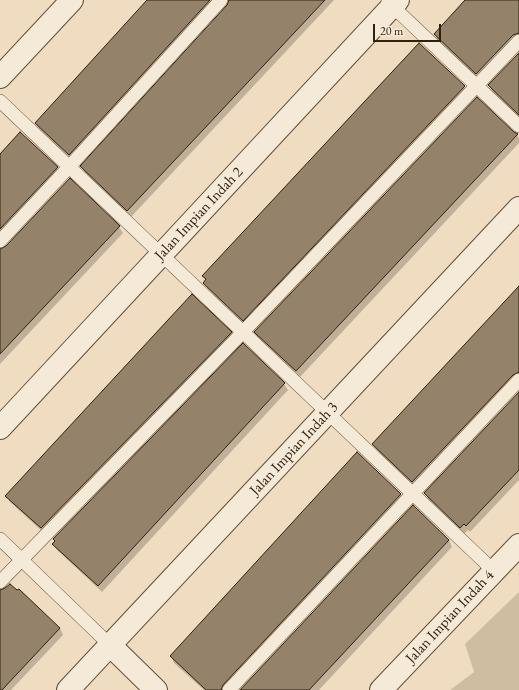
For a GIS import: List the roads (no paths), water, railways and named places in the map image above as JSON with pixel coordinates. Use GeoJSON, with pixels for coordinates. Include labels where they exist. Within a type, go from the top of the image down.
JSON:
{"type":"FeatureCollection","features":[{"type":"Feature","properties":{"kind":"street"},"geometry":{"type":"LineString","coordinates":[[0,77],[72,0]]}},
{"type":"Feature","properties":{"kind":"street","name":"Jalan Impian Indah 2"},"geometry":{"type":"LineString","coordinates":[[0,428],[392,2]]}},
{"type":"Feature","properties":{"kind":"street","name":"Jalan Impian Indah 3"},"geometry":{"type":"LineString","coordinates":[[68,690],[519,208]]}},
{"type":"Feature","properties":{"kind":"street","name":"Jalan Impian Indah 4"},"geometry":{"type":"LineString","coordinates":[[382,690],[519,545]]}},
{"type":"Feature","properties":{"kind":"street"},"geometry":{"type":"LineString","coordinates":[[110,645],[156,690]]}},
{"type":"Feature","properties":{"kind":"lane"},"geometry":{"type":"LineString","coordinates":[[0,241],[221,0]]}},
{"type":"Feature","properties":{"kind":"lane"},"geometry":{"type":"LineString","coordinates":[[392,2],[476,86],[519,126]]}},
{"type":"Feature","properties":{"kind":"lane"},"geometry":{"type":"LineString","coordinates":[[0,582],[243,332],[519,41]]}},
{"type":"Feature","properties":{"kind":"lane"},"geometry":{"type":"LineString","coordinates":[[0,101],[494,571]]}},
{"type":"Feature","properties":{"kind":"lane"},"geometry":{"type":"LineString","coordinates":[[229,690],[519,380]]}},
{"type":"Feature","properties":{"kind":"lane"},"geometry":{"type":"LineString","coordinates":[[0,539],[110,645]]}}]}
